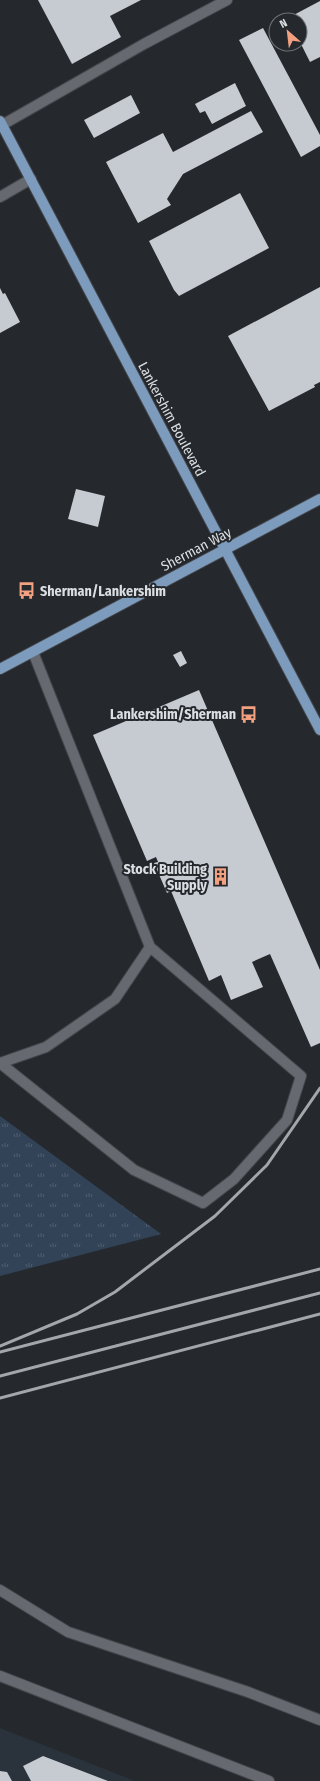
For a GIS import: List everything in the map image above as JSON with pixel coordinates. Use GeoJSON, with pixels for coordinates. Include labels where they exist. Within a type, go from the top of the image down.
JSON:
{"type":"FeatureCollection","features":[{"type":"Feature","properties":{"kind":"main road","name":"Lankershim Boulevard"},"geometry":{"type":"LineString","coordinates":[[1,123],[224,550],[320,730]]}},
{"type":"Feature","properties":{"kind":"main road","name":"Sherman Way"},"geometry":{"type":"LineString","coordinates":[[0,668],[33,652],[320,499]]}},
{"type":"Feature","properties":{"kind":"lane"},"geometry":{"type":"LineString","coordinates":[[1,123],[137,47],[227,0]]}},
{"type":"Feature","properties":{"kind":"lane"},"geometry":{"type":"LineString","coordinates":[[0,197],[31,179]]}},
{"type":"Feature","properties":{"kind":"lane"},"geometry":{"type":"LineString","coordinates":[[0,1063],[134,1170],[203,1203],[234,1179],[287,1120],[301,1076],[150,947],[33,652]]}},
{"type":"Feature","properties":{"kind":"lane"},"geometry":{"type":"LineString","coordinates":[[0,1063],[46,1048],[115,999],[150,947]]}},
{"type":"Feature","properties":{"kind":"lane"},"geometry":{"type":"LineString","coordinates":[[0,1590],[68,1632],[248,1692],[320,1720]]}},
{"type":"Feature","properties":{"kind":"lane"},"geometry":{"type":"LineString","coordinates":[[0,1676],[269,1781]]}},
{"type":"Feature","properties":{"kind":"shaded area"},"geometry":{"type":"Polygon","coordinates":[[[0,1728],[135,1781],[0,1781],[0,1728]]]}},
{"type":"Feature","properties":{"kind":"green space"},"geometry":{"type":"Polygon","coordinates":[[[0,1116],[161,1234],[0,1276],[0,1116]]]}},
{"type":"Feature","properties":{"kind":"building"},"geometry":{"type":"Polygon","coordinates":[[[38,0],[141,0],[110,16],[121,37],[72,64],[38,0]]]}},
{"type":"Feature","properties":{"kind":"building"},"geometry":{"type":"Polygon","coordinates":[[[320,1],[320,57],[310,62],[305,52],[308,52],[308,12],[299,12],[320,1]]]}},
{"type":"Feature","properties":{"kind":"building"},"geometry":{"type":"Polygon","coordinates":[[[263,28],[268,37],[268,52],[276,52],[320,135],[320,146],[301,157],[239,40],[263,28]]]}},
{"type":"Feature","properties":{"kind":"building"},"geometry":{"type":"Polygon","coordinates":[[[235,83],[246,106],[212,124],[205,111],[200,113],[195,104],[235,83]]]}},
{"type":"Feature","properties":{"kind":"building"},"geometry":{"type":"Polygon","coordinates":[[[131,95],[140,113],[94,138],[84,120],[131,95]]]}},
{"type":"Feature","properties":{"kind":"building"},"geometry":{"type":"Polygon","coordinates":[[[251,111],[263,132],[183,174],[167,199],[171,205],[138,223],[106,162],[163,133],[173,152],[251,111]]]}},
{"type":"Feature","properties":{"kind":"building"},"geometry":{"type":"Polygon","coordinates":[[[240,193],[269,248],[179,296],[174,290],[149,241],[240,193]]]}},
{"type":"Feature","properties":{"kind":"building"},"geometry":{"type":"Polygon","coordinates":[[[320,287],[320,382],[314,385],[315,387],[269,411],[228,336],[320,287]]]}},
{"type":"Feature","properties":{"kind":"building"},"geometry":{"type":"Polygon","coordinates":[[[0,288],[3,294],[5,293],[20,322],[0,333],[0,288]]]}},
{"type":"Feature","properties":{"kind":"building"},"geometry":{"type":"Polygon","coordinates":[[[76,489],[105,496],[98,527],[68,519],[76,489]]]}},
{"type":"Feature","properties":{"kind":"building"},"geometry":{"type":"Polygon","coordinates":[[[181,651],[187,663],[180,667],[173,655],[181,651]]]}},
{"type":"Feature","properties":{"kind":"building","name":"Stock Building Supply"},"geometry":{"type":"Polygon","coordinates":[[[199,690],[320,970],[320,1043],[311,1047],[270,954],[252,962],[263,987],[231,1000],[221,975],[209,981],[171,891],[167,893],[154,863],[158,862],[156,857],[147,861],[93,735],[199,690]]]}},
{"type":"Feature","properties":{"kind":"building"},"geometry":{"type":"Polygon","coordinates":[[[43,1756],[108,1781],[31,1781],[23,1766],[43,1756]]]}},
{"type":"Feature","properties":{"kind":"building"},"geometry":{"type":"Polygon","coordinates":[[[0,1771],[7,1772],[12,1781],[0,1781],[0,1771]]]}},
{"type":"Feature","properties":{"kind":"railway"},"geometry":{"type":"LineString","coordinates":[[0,1346],[77,1314],[115,1292],[215,1216],[267,1165],[320,1088]]}},
{"type":"Feature","properties":{"kind":"railway"},"geometry":{"type":"LineString","coordinates":[[0,1352],[320,1269]]}},
{"type":"Feature","properties":{"kind":"railway"},"geometry":{"type":"LineString","coordinates":[[0,1376],[320,1293]]}},
{"type":"Feature","properties":{"kind":"railway"},"geometry":{"type":"LineString","coordinates":[[0,1398],[320,1314]]}},
{"type":"Feature","properties":{"kind":"place","name":"Sherman/Lankershim"},"geometry":{"type":"Point","coordinates":[27,591]}},
{"type":"Feature","properties":{"kind":"place","name":"Lankershim/Sherman"},"geometry":{"type":"Point","coordinates":[249,714]}},
{"type":"Feature","properties":{"kind":"place","name":"Stock Building Supply"},"geometry":{"type":"Point","coordinates":[220,877]}}]}
